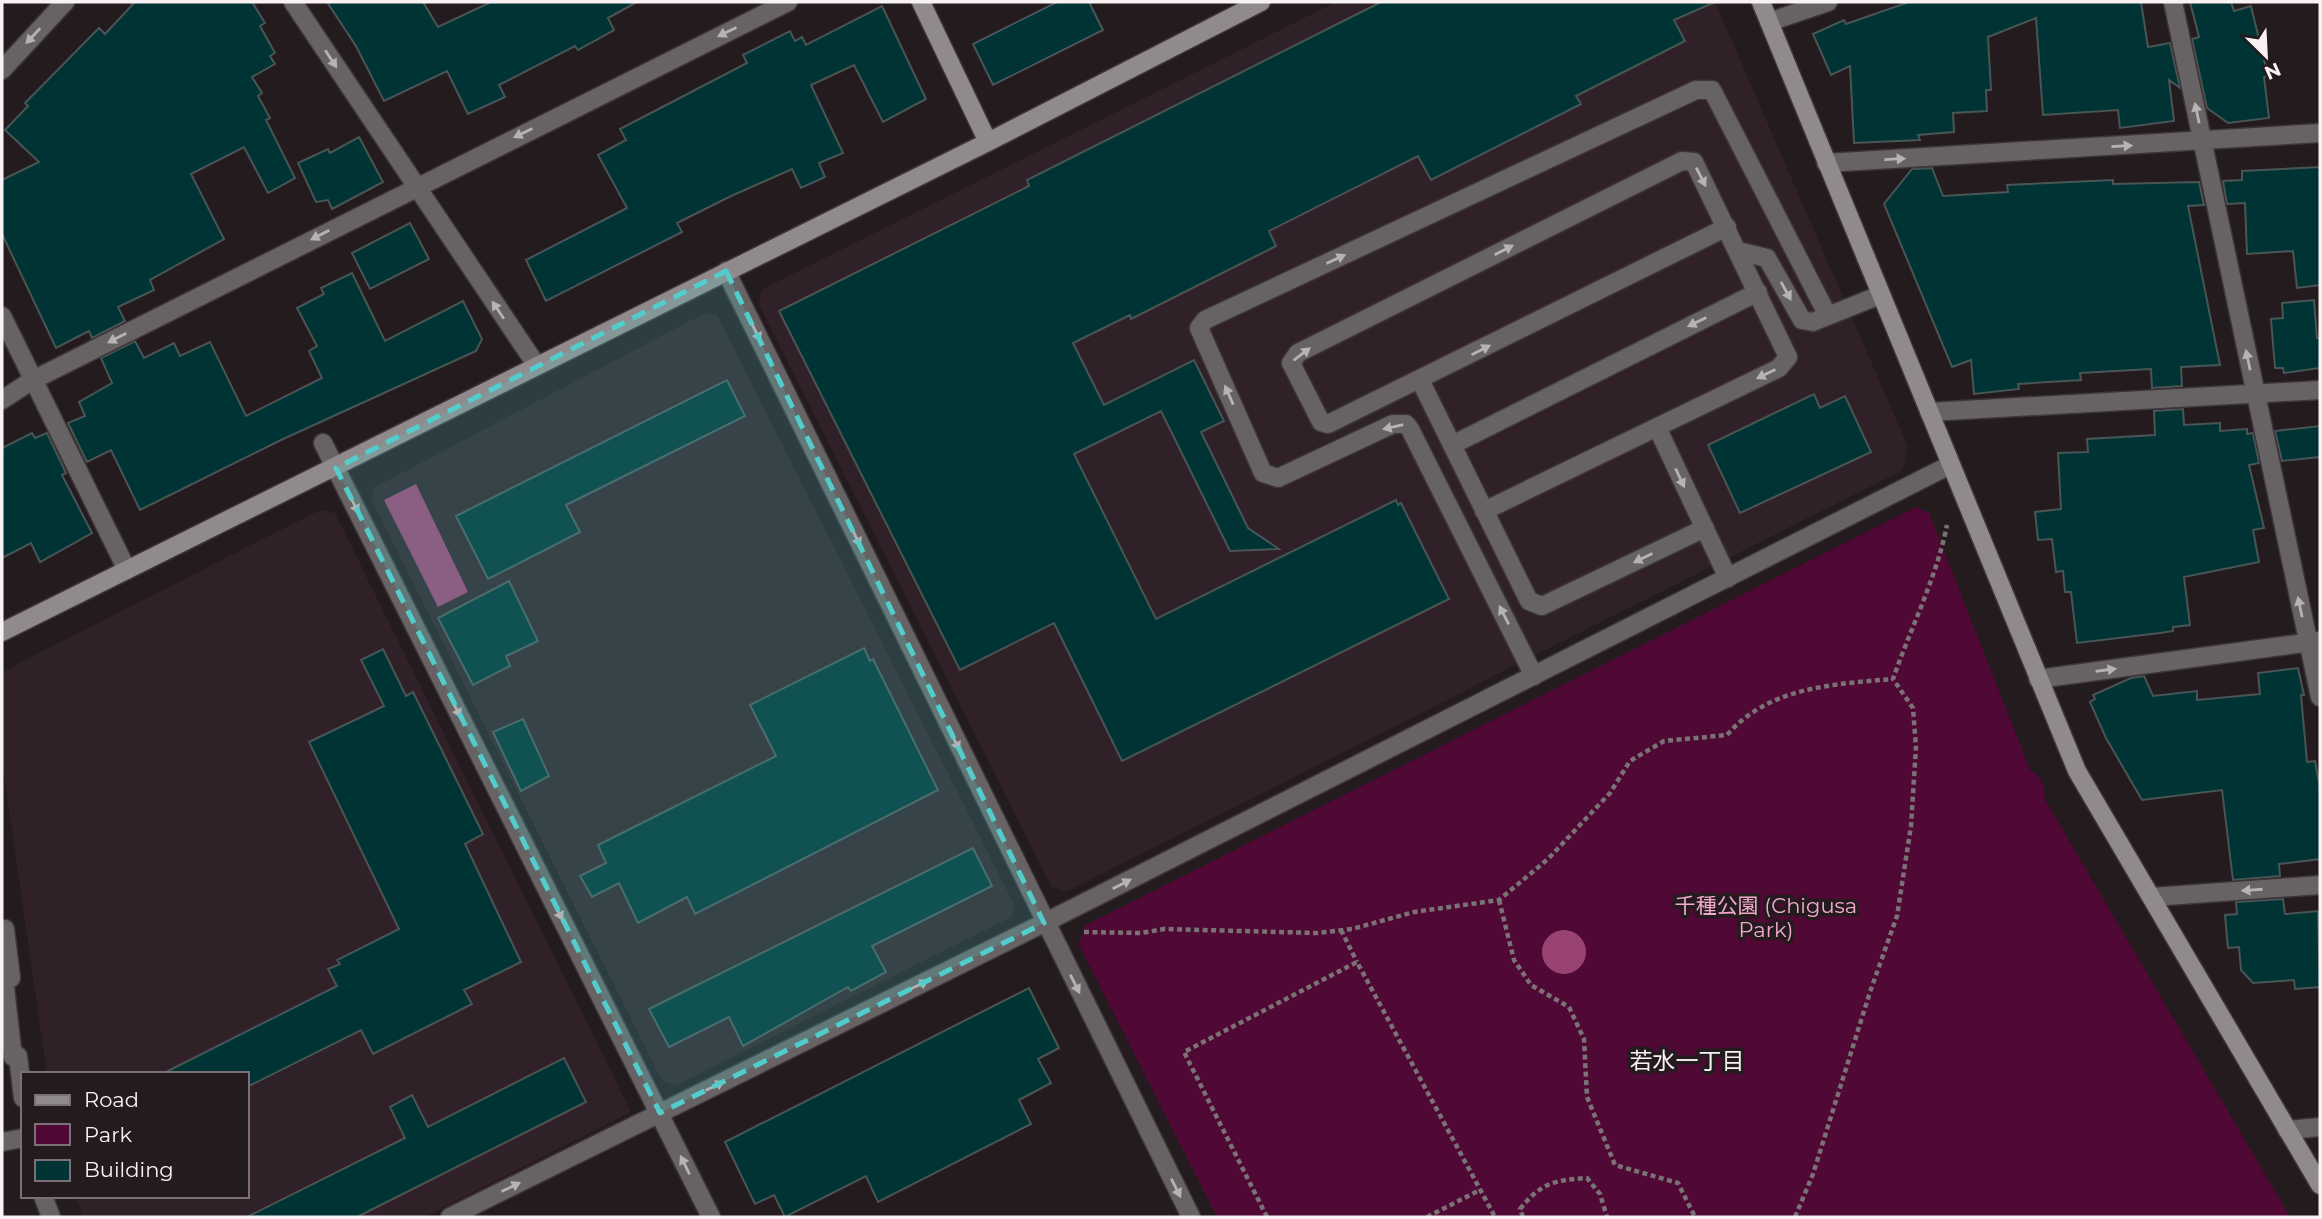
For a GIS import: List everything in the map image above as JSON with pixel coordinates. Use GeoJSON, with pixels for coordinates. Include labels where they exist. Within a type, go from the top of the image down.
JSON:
{"type":"FeatureCollection","features":[{"type":"Feature","properties":{"kind":"street"},"geometry":{"type":"LineString","coordinates":[[2,70],[65,2]]}},
{"type":"Feature","properties":{"kind":"street"},"geometry":{"type":"LineString","coordinates":[[293,2],[537,366]]}},
{"type":"Feature","properties":{"kind":"street"},"geometry":{"type":"LineString","coordinates":[[2,400],[31,381],[788,2]]}},
{"type":"Feature","properties":{"kind":"street"},"geometry":{"type":"LineString","coordinates":[[921,2],[988,142]]}},
{"type":"Feature","properties":{"kind":"street"},"geometry":{"type":"LineString","coordinates":[[2,632],[988,142],[1261,2]]}},
{"type":"Feature","properties":{"kind":"street"},"geometry":{"type":"LineString","coordinates":[[1761,2],[2077,771],[2320,1185]]}},
{"type":"Feature","properties":{"kind":"street"},"geometry":{"type":"LineString","coordinates":[[1769,22],[1828,2]]}},
{"type":"Feature","properties":{"kind":"street"},"geometry":{"type":"LineString","coordinates":[[2173,2],[2255,395],[2314,642],[2320,697]]}},
{"type":"Feature","properties":{"kind":"street"},"geometry":{"type":"LineString","coordinates":[[1534,676],[1406,424],[1393,424],[1278,478],[1263,473],[1199,328],[1205,320],[1696,90],[1712,90],[1828,316]]}},
{"type":"Feature","properties":{"kind":"street"},"geometry":{"type":"LineString","coordinates":[[1826,163],[2320,133]]}},
{"type":"Feature","properties":{"kind":"street"},"geometry":{"type":"LineString","coordinates":[[1484,510],[1779,368],[1788,357],[1727,227],[1694,162],[1682,161],[1298,353],[1291,363],[1321,422],[1328,424],[1727,227]]}},
{"type":"Feature","properties":{"kind":"street"},"geometry":{"type":"LineString","coordinates":[[1738,251],[1768,258],[1802,320],[1813,322],[1880,295]]}},
{"type":"Feature","properties":{"kind":"street"},"geometry":{"type":"LineString","coordinates":[[726,271],[1044,923],[1191,1217]]}},
{"type":"Feature","properties":{"kind":"street"},"geometry":{"type":"LineString","coordinates":[[1452,445],[1758,292]]}},
{"type":"Feature","properties":{"kind":"street"},"geometry":{"type":"LineString","coordinates":[[2,316],[31,381],[127,570]]}},
{"type":"Feature","properties":{"kind":"street"},"geometry":{"type":"LineString","coordinates":[[1420,380],[1529,601],[1542,606],[1704,528]]}},
{"type":"Feature","properties":{"kind":"street"},"geometry":{"type":"LineString","coordinates":[[1928,412],[2320,390]]}},
{"type":"Feature","properties":{"kind":"street"},"geometry":{"type":"LineString","coordinates":[[1657,427],[1728,578]]}},
{"type":"Feature","properties":{"kind":"street"},"geometry":{"type":"LineString","coordinates":[[323,443],[711,1217]]}},
{"type":"Feature","properties":{"kind":"street"},"geometry":{"type":"LineString","coordinates":[[450,1217],[1044,923],[1950,465]]}},
{"type":"Feature","properties":{"kind":"street"},"geometry":{"type":"LineString","coordinates":[[2038,679],[2314,642]]}},
{"type":"Feature","properties":{"kind":"street"},"geometry":{"type":"LineString","coordinates":[[2152,897],[2320,885]]}},
{"type":"Feature","properties":{"kind":"street"},"geometry":{"type":"LineString","coordinates":[[2,930],[5,929],[11,978],[4,979],[3,988],[13,1057],[18,1056],[21,1081]]}},
{"type":"Feature","properties":{"kind":"street"},"geometry":{"type":"LineString","coordinates":[[2287,1130],[2320,1127]]}},
{"type":"Feature","properties":{"kind":"street"},"geometry":{"type":"LineString","coordinates":[[2,1142],[21,1138]]}},
{"type":"Feature","properties":{"kind":"street"},"geometry":{"type":"LineString","coordinates":[[44,1198],[51,1217]]}},
{"type":"Feature","properties":{"kind":"path"},"geometry":{"type":"LineString","coordinates":[[1893,679],[1913,620],[1938,567],[1947,525]]}},
{"type":"Feature","properties":{"kind":"path"},"geometry":{"type":"LineString","coordinates":[[1044,923],[1068,932],[1141,933],[1164,929],[1317,933],[1341,930],[1414,912],[1499,900],[1548,859],[1610,793],[1630,761],[1664,741],[1727,735],[1743,716],[1776,697],[1840,684],[1893,679]]}},
{"type":"Feature","properties":{"kind":"path"},"geometry":{"type":"LineString","coordinates":[[1795,1217],[1812,1174],[1870,992],[1898,916],[1911,827],[1916,747],[1913,708],[1893,679]]}},
{"type":"Feature","properties":{"kind":"path"},"geometry":{"type":"LineString","coordinates":[[1499,900],[1514,960],[1531,985],[1569,1007],[1584,1039],[1587,1097],[1615,1165],[1678,1183],[1695,1217]]}},
{"type":"Feature","properties":{"kind":"path"},"geometry":{"type":"LineString","coordinates":[[1341,930],[1494,1217]]}},
{"type":"Feature","properties":{"kind":"path"},"geometry":{"type":"LineString","coordinates":[[1267,1217],[1184,1052],[1357,962]]}},
{"type":"Feature","properties":{"kind":"path"},"geometry":{"type":"LineString","coordinates":[[1523,1217],[1520,1209],[1531,1195],[1555,1180],[1587,1178],[1601,1194],[1607,1217]]}},
{"type":"Feature","properties":{"kind":"path"},"geometry":{"type":"LineString","coordinates":[[1427,1217],[1478,1191]]}},
{"type":"Feature","properties":{"kind":"highlighted area"},"geometry":{"type":"Polygon","coordinates":[[[726,271],[1044,923],[660,1113],[336,468],[726,271]]]}},
{"type":"Feature","properties":{"kind":"shaded area"},"geometry":{"type":"Polygon","coordinates":[[[1336,2],[1715,2],[1908,447],[1903,470],[1066,892],[1051,886],[759,305],[761,290],[1336,2]]]}},
{"type":"Feature","properties":{"kind":"shaded area"},"geometry":{"type":"Polygon","coordinates":[[[705,313],[717,315],[1014,904],[1011,917],[675,1086],[661,1079],[371,499],[375,487],[705,313]]]}},
{"type":"Feature","properties":{"kind":"shaded area"},"geometry":{"type":"Polygon","coordinates":[[[416,484],[468,592],[438,607],[384,500],[416,484]]]}},
{"type":"Feature","properties":{"kind":"shaded area"},"geometry":{"type":"Polygon","coordinates":[[[320,510],[335,513],[631,1112],[425,1217],[83,1217],[77,1198],[248,1198],[248,1072],[47,1072],[2,761],[2,672],[320,510]]]}},
{"type":"Feature","properties":{"kind":"shaded area"},"geometry":{"type":"Polygon","coordinates":[[[1564,930],[1580,936],[1586,952],[1580,968],[1564,974],[1548,968],[1542,952],[1548,936],[1564,930]]]}},
{"type":"Feature","properties":{"kind":"green space","name":"千種公園 (Chigusa Park)"},"geometry":{"type":"Polygon","coordinates":[[[1916,507],[1929,513],[2030,770],[2044,785],[2044,798],[2290,1217],[1217,1217],[1079,945],[1084,926],[1916,507]]]}},
{"type":"Feature","properties":{"kind":"building"},"geometry":{"type":"Polygon","coordinates":[[[135,2],[252,2],[265,23],[260,26],[275,53],[270,56],[275,64],[252,77],[262,93],[258,96],[270,118],[266,120],[295,178],[268,193],[244,147],[191,174],[224,239],[150,280],[154,290],[118,307],[125,321],[92,338],[89,331],[56,348],[2,234],[2,180],[39,162],[5,130],[28,106],[25,103],[99,28],[105,34],[135,2]]]}},
{"type":"Feature","properties":{"kind":"building"},"geometry":{"type":"Polygon","coordinates":[[[327,2],[423,2],[438,27],[491,2],[637,2],[608,18],[614,30],[578,50],[575,46],[499,85],[505,97],[468,114],[447,71],[384,101],[356,46],[327,2]]]}},
{"type":"Feature","properties":{"kind":"building"},"geometry":{"type":"Polygon","coordinates":[[[1057,2],[1089,2],[1103,30],[993,85],[973,44],[1057,2]]]}},
{"type":"Feature","properties":{"kind":"building"},"geometry":{"type":"Polygon","coordinates":[[[1381,2],[1715,2],[1674,20],[1685,41],[1576,96],[1581,104],[1431,180],[1418,156],[1269,231],[1276,246],[1131,319],[1130,315],[1073,343],[1104,405],[1194,360],[1224,421],[1201,432],[1248,528],[1279,549],[1230,551],[1161,411],[1074,454],[1156,619],[1396,500],[1398,505],[1401,503],[1449,599],[1122,761],[1054,623],[960,670],[779,311],[1029,186],[1027,180],[1381,2]]]}},
{"type":"Feature","properties":{"kind":"building"},"geometry":{"type":"Polygon","coordinates":[[[1909,2],[2141,2],[2148,47],[2170,43],[2180,88],[2169,80],[2174,121],[2120,128],[2118,110],[2043,115],[2036,18],[1988,37],[1991,90],[1986,90],[1987,111],[1953,113],[1954,132],[1918,135],[1920,140],[1854,143],[1850,66],[1831,75],[1813,34],[1844,20],[1846,24],[1909,2]]]}},
{"type":"Feature","properties":{"kind":"building"},"geometry":{"type":"Polygon","coordinates":[[[2190,2],[2231,2],[2234,11],[2251,6],[2268,76],[2264,77],[2269,118],[2228,123],[2207,108],[2192,39],[2199,37],[2190,2]]]}},
{"type":"Feature","properties":{"kind":"building"},"geometry":{"type":"Polygon","coordinates":[[[882,6],[926,99],[883,122],[854,65],[811,85],[843,153],[819,163],[825,177],[801,188],[792,169],[729,197],[677,223],[682,232],[546,301],[526,260],[627,208],[598,155],[626,140],[620,129],[747,63],[743,55],[790,31],[795,41],[802,37],[806,45],[882,6]]]}},
{"type":"Feature","properties":{"kind":"building"},"geometry":{"type":"Polygon","coordinates":[[[359,137],[383,182],[332,209],[328,200],[316,202],[298,163],[328,149],[330,153],[359,137]]]}},
{"type":"Feature","properties":{"kind":"building"},"geometry":{"type":"Polygon","coordinates":[[[2320,167],[2320,285],[2297,288],[2293,251],[2247,254],[2245,203],[2227,204],[2223,181],[2242,180],[2242,171],[2320,167]]]}},
{"type":"Feature","properties":{"kind":"building"},"geometry":{"type":"Polygon","coordinates":[[[1932,168],[1943,196],[2008,192],[2007,185],[2113,180],[2113,184],[2199,182],[2204,205],[2188,206],[2220,365],[2181,367],[2182,386],[2152,388],[2151,369],[2080,373],[2081,380],[2018,384],[2019,389],[1974,394],[1971,360],[1952,367],[1884,204],[1912,169],[1932,168]]]}},
{"type":"Feature","properties":{"kind":"building"},"geometry":{"type":"Polygon","coordinates":[[[410,223],[429,259],[370,289],[352,253],[410,223]]]}},
{"type":"Feature","properties":{"kind":"building"},"geometry":{"type":"Polygon","coordinates":[[[352,273],[385,341],[463,301],[482,339],[476,351],[281,440],[140,510],[111,450],[87,462],[68,423],[85,416],[79,402],[112,383],[101,358],[135,341],[144,358],[174,343],[180,356],[210,342],[246,416],[322,378],[309,351],[317,346],[297,308],[324,294],[321,288],[352,273]]]}},
{"type":"Feature","properties":{"kind":"building"},"geometry":{"type":"Polygon","coordinates":[[[2314,300],[2317,338],[2320,338],[2320,368],[2284,373],[2283,368],[2275,368],[2271,319],[2283,318],[2282,303],[2314,300]]]}},
{"type":"Feature","properties":{"kind":"building"},"geometry":{"type":"Polygon","coordinates":[[[727,380],[745,416],[566,505],[580,532],[488,579],[456,516],[727,380]]]}},
{"type":"Feature","properties":{"kind":"building"},"geometry":{"type":"Polygon","coordinates":[[[1814,394],[1820,408],[1845,396],[1871,452],[1740,513],[1708,445],[1814,394]]]}},
{"type":"Feature","properties":{"kind":"building"},"geometry":{"type":"Polygon","coordinates":[[[2183,409],[2184,425],[2220,423],[2220,431],[2247,429],[2247,434],[2253,433],[2259,463],[2249,465],[2264,528],[2253,530],[2259,562],[2184,577],[2190,625],[2173,627],[2173,631],[2077,643],[2071,592],[2065,592],[2063,571],[2056,572],[2052,539],[2038,540],[2035,512],[2061,509],[2058,453],[2088,452],[2087,439],[2155,435],[2154,411],[2183,409]]]}},
{"type":"Feature","properties":{"kind":"building"},"geometry":{"type":"Polygon","coordinates":[[[2320,426],[2320,457],[2282,461],[2275,431],[2320,426]]]}},
{"type":"Feature","properties":{"kind":"building"},"geometry":{"type":"Polygon","coordinates":[[[32,433],[35,438],[47,433],[66,473],[62,475],[92,533],[40,562],[31,543],[2,558],[2,448],[32,433]]]}},
{"type":"Feature","properties":{"kind":"building"},"geometry":{"type":"Polygon","coordinates":[[[509,581],[538,641],[506,656],[510,666],[473,685],[438,618],[509,581]]]}},
{"type":"Feature","properties":{"kind":"building"},"geometry":{"type":"Polygon","coordinates":[[[864,648],[870,661],[873,659],[938,790],[695,914],[687,897],[638,923],[619,883],[592,897],[580,876],[606,863],[598,845],[776,756],[750,705],[864,648]]]}},
{"type":"Feature","properties":{"kind":"building"},"geometry":{"type":"Polygon","coordinates":[[[383,649],[406,696],[413,692],[483,834],[465,844],[521,962],[464,990],[472,1004],[373,1054],[361,1030],[248,1086],[248,1072],[166,1072],[337,986],[328,969],[340,964],[337,960],[399,929],[309,742],[384,706],[361,660],[383,649]]]}},
{"type":"Feature","properties":{"kind":"building"},"geometry":{"type":"Polygon","coordinates":[[[2298,668],[2304,695],[2301,695],[2307,762],[2315,761],[2320,788],[2320,859],[2279,864],[2280,876],[2233,880],[2222,790],[2142,800],[2106,738],[2090,702],[2095,699],[2093,695],[2131,678],[2144,676],[2153,696],[2197,691],[2197,700],[2260,694],[2258,673],[2298,668]]]}},
{"type":"Feature","properties":{"kind":"building"},"geometry":{"type":"Polygon","coordinates":[[[523,719],[549,776],[521,791],[493,732],[523,719]]]}},
{"type":"Feature","properties":{"kind":"building"},"geometry":{"type":"Polygon","coordinates":[[[973,848],[992,886],[872,946],[886,972],[851,991],[848,987],[743,1046],[729,1017],[669,1047],[649,1009],[973,848]]]}},
{"type":"Feature","properties":{"kind":"building"},"geometry":{"type":"Polygon","coordinates":[[[2283,899],[2285,914],[2318,911],[2320,987],[2295,989],[2294,980],[2253,983],[2241,970],[2239,947],[2228,948],[2225,915],[2237,914],[2236,902],[2283,899]]]}},
{"type":"Feature","properties":{"kind":"building"},"geometry":{"type":"Polygon","coordinates":[[[1029,988],[1059,1048],[1038,1059],[1051,1083],[1019,1100],[1031,1124],[878,1202],[866,1176],[785,1217],[774,1195],[755,1204],[725,1142],[1029,988]]]}},
{"type":"Feature","properties":{"kind":"building"},"geometry":{"type":"Polygon","coordinates":[[[564,1058],[586,1102],[357,1217],[247,1217],[405,1138],[390,1107],[412,1095],[428,1127],[564,1058]]]}},
{"type":"Feature","properties":{"kind":"district","name":"若水一丁目"},"geometry":{"type":"Point","coordinates":[1687,1061]}}]}
